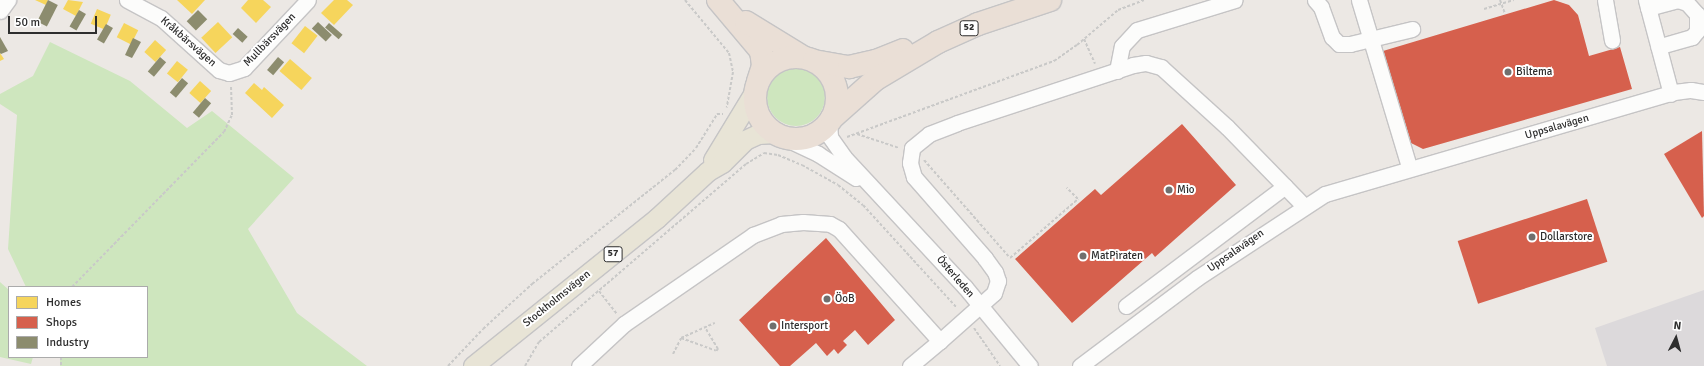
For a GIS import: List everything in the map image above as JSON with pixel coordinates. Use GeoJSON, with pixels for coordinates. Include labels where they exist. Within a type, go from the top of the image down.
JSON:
{"type":"FeatureCollection","features":[{"type":"Feature","properties":{"kind":"highway","name":"52"},"geometry":{"type":"LineString","coordinates":[[756,88],[773,64],[788,57],[808,59],[849,67],[876,61],[1016,0]]}},
{"type":"Feature","properties":{"kind":"highway","name":"52"},"geometry":{"type":"LineString","coordinates":[[723,5],[761,51],[763,66],[756,88],[760,117],[779,135],[807,138],[822,130],[830,120],[876,79],[938,42],[978,24],[1050,0]]}},
{"type":"Feature","properties":{"kind":"highway","name":"52"},"geometry":{"type":"LineString","coordinates":[[723,5],[828,72],[835,84],[836,106],[830,120]]}},
{"type":"Feature","properties":{"kind":"main road","name":"Stockholmsvägen"},"geometry":{"type":"LineString","coordinates":[[473,366],[657,218],[708,170],[756,88]]}},
{"type":"Feature","properties":{"kind":"main road","name":"Stockholmsvägen"},"geometry":{"type":"LineString","coordinates":[[708,170],[722,163],[751,136],[779,135]]}},
{"type":"Feature","properties":{"kind":"main road","name":"Stockholmsvägen"},"geometry":{"type":"LineString","coordinates":[[491,366],[515,333]]}},
{"type":"Feature","properties":{"kind":"street"},"geometry":{"type":"LineString","coordinates":[[0,11],[8,0]]}},
{"type":"Feature","properties":{"kind":"street","name":"Kråkbärsvägen"},"geometry":{"type":"LineString","coordinates":[[128,0],[148,4],[161,18],[219,70],[228,73]]}},
{"type":"Feature","properties":{"kind":"street","name":"Mullbärsvägen"},"geometry":{"type":"LineString","coordinates":[[228,73],[244,68],[308,0]]}},
{"type":"Feature","properties":{"kind":"street"},"geometry":{"type":"LineString","coordinates":[[1117,70],[1122,46],[1130,35],[1137,30],[1235,0]]}},
{"type":"Feature","properties":{"kind":"street"},"geometry":{"type":"LineString","coordinates":[[1315,0],[1321,7],[1332,36],[1339,44],[1350,44],[1412,29]]}},
{"type":"Feature","properties":{"kind":"street"},"geometry":{"type":"LineString","coordinates":[[1359,0],[1409,167]]}},
{"type":"Feature","properties":{"kind":"street"},"geometry":{"type":"LineString","coordinates":[[1605,0],[1612,40]]}},
{"type":"Feature","properties":{"kind":"street"},"geometry":{"type":"LineString","coordinates":[[1658,47],[1692,37],[1697,31],[1697,14],[1687,2],[1678,0],[1647,4],[1658,47],[1671,94]]}},
{"type":"Feature","properties":{"kind":"street"},"geometry":{"type":"LineString","coordinates":[[910,366],[966,319],[979,305],[994,293],[997,287],[995,272],[914,177],[910,163],[912,152],[917,143],[929,134],[1117,70],[1146,63],[1161,67],[1227,128],[1304,206]]}},
{"type":"Feature","properties":{"kind":"street","name":"Uppsalavägen"},"geometry":{"type":"LineString","coordinates":[[1080,366],[1198,278],[1269,229],[1325,194],[1409,167],[1424,165],[1671,94],[1691,90],[1704,92]]}},
{"type":"Feature","properties":{"kind":"street","name":"Österleden"},"geometry":{"type":"LineString","coordinates":[[830,120],[829,134],[834,144],[979,305],[1030,366]]}},
{"type":"Feature","properties":{"kind":"street","name":"Österleden"},"geometry":{"type":"LineString","coordinates":[[779,135],[818,154],[876,191]]}},
{"type":"Feature","properties":{"kind":"street"},"geometry":{"type":"LineString","coordinates":[[1126,306],[1285,186]]}},
{"type":"Feature","properties":{"kind":"street"},"geometry":{"type":"LineString","coordinates":[[1254,210],[1269,229]]}},
{"type":"Feature","properties":{"kind":"street"},"geometry":{"type":"LineString","coordinates":[[579,366],[624,324],[753,235],[782,224],[817,222],[839,229],[940,341]]}},
{"type":"Feature","properties":{"kind":"street"},"geometry":{"type":"LineString","coordinates":[[1187,261],[1198,278]]}},
{"type":"Feature","properties":{"kind":"path"},"geometry":{"type":"LineString","coordinates":[[448,366],[482,329],[532,284],[675,170],[696,148],[717,114],[725,114],[734,72],[729,53],[685,0]]}},
{"type":"Feature","properties":{"kind":"path"},"geometry":{"type":"LineString","coordinates":[[844,139],[1043,65],[1066,53],[1118,10],[1144,0]]}},
{"type":"Feature","properties":{"kind":"path"},"geometry":{"type":"LineString","coordinates":[[1500,0],[1505,14]]}},
{"type":"Feature","properties":{"kind":"path"},"geometry":{"type":"LineString","coordinates":[[1484,9],[1502,5],[1514,0]]}},
{"type":"Feature","properties":{"kind":"path"},"geometry":{"type":"LineString","coordinates":[[1084,39],[1100,76]]}},
{"type":"Feature","properties":{"kind":"path"},"geometry":{"type":"LineString","coordinates":[[73,286],[224,132],[232,115],[228,73]]}},
{"type":"Feature","properties":{"kind":"path"},"geometry":{"type":"LineString","coordinates":[[857,134],[912,152],[925,161],[1010,258],[1078,199],[1067,188]]}},
{"type":"Feature","properties":{"kind":"path"},"geometry":{"type":"LineString","coordinates":[[525,366],[539,342],[746,164],[759,155],[771,153],[802,164],[822,175],[863,205],[966,319],[1000,366]]}},
{"type":"Feature","properties":{"kind":"path"},"geometry":{"type":"LineString","coordinates":[[599,291],[624,324]]}},
{"type":"Feature","properties":{"kind":"path"},"geometry":{"type":"LineString","coordinates":[[673,354],[681,338],[715,323]]}},
{"type":"Feature","properties":{"kind":"path"},"geometry":{"type":"LineString","coordinates":[[681,338],[716,351],[718,349],[705,327]]}},
{"type":"Feature","properties":{"kind":"shaded area"},"geometry":{"type":"Polygon","coordinates":[[[1704,290],[1704,366],[1607,366],[1595,328],[1704,290]]]}},
{"type":"Feature","properties":{"kind":"green space"},"geometry":{"type":"Polygon","coordinates":[[[50,42],[130,81],[187,128],[212,111],[294,178],[248,229],[297,313],[367,366],[60,366],[60,358],[148,358],[148,286],[26,286],[8,249],[17,115],[0,104],[0,94],[33,76],[50,42]]]}},
{"type":"Feature","properties":{"kind":"green space"},"geometry":{"type":"Polygon","coordinates":[[[790,68],[802,68],[812,72],[821,81],[825,91],[825,103],[817,118],[802,126],[790,126],[780,122],[771,113],[767,103],[767,91],[771,81],[780,72],[790,68]]]}},
{"type":"Feature","properties":{"kind":"green space"},"geometry":{"type":"Polygon","coordinates":[[[0,282],[8,289],[8,358],[33,358],[31,364],[0,357],[0,282]]]}},
{"type":"Feature","properties":{"kind":"building: Homes"},"geometry":{"type":"Polygon","coordinates":[[[35,0],[48,0],[46,5],[35,0]]]}},
{"type":"Feature","properties":{"kind":"building: Homes"},"geometry":{"type":"Polygon","coordinates":[[[68,0],[83,2],[76,16],[63,9],[68,0]]]}},
{"type":"Feature","properties":{"kind":"building: Homes"},"geometry":{"type":"Polygon","coordinates":[[[177,0],[205,0],[192,14],[177,0]]]}},
{"type":"Feature","properties":{"kind":"building: Homes"},"geometry":{"type":"Polygon","coordinates":[[[248,0],[263,0],[271,7],[256,23],[241,8],[248,0]]]}},
{"type":"Feature","properties":{"kind":"building: Homes"},"geometry":{"type":"Polygon","coordinates":[[[334,0],[347,0],[353,5],[334,25],[321,13],[334,0]]]}},
{"type":"Feature","properties":{"kind":"building: Homes"},"geometry":{"type":"Polygon","coordinates":[[[97,9],[111,15],[105,30],[91,24],[97,9]]]}},
{"type":"Feature","properties":{"kind":"building: Homes"},"geometry":{"type":"Polygon","coordinates":[[[218,22],[232,37],[216,53],[201,38],[218,22]]]}},
{"type":"Feature","properties":{"kind":"building: Homes"},"geometry":{"type":"Polygon","coordinates":[[[124,23],[138,30],[131,45],[117,37],[124,23]]]}},
{"type":"Feature","properties":{"kind":"building: Homes"},"geometry":{"type":"Polygon","coordinates":[[[305,26],[318,36],[304,53],[291,43],[305,26]]]}},
{"type":"Feature","properties":{"kind":"building: Homes"},"geometry":{"type":"Polygon","coordinates":[[[155,40],[166,50],[155,62],[144,52],[155,40]]]}},
{"type":"Feature","properties":{"kind":"building: Homes"},"geometry":{"type":"Polygon","coordinates":[[[0,53],[4,59],[0,61],[0,53]]]}},
{"type":"Feature","properties":{"kind":"building: Homes"},"geometry":{"type":"Polygon","coordinates":[[[290,59],[312,78],[301,90],[280,71],[290,59]]]}},
{"type":"Feature","properties":{"kind":"building: Homes"},"geometry":{"type":"Polygon","coordinates":[[[177,61],[188,70],[178,82],[167,73],[177,61]]]}},
{"type":"Feature","properties":{"kind":"building: Homes"},"geometry":{"type":"Polygon","coordinates":[[[200,81],[211,91],[200,103],[189,93],[200,81]]]}},
{"type":"Feature","properties":{"kind":"building: Homes"},"geometry":{"type":"Polygon","coordinates":[[[254,83],[262,90],[264,87],[284,105],[272,118],[245,93],[254,83]]]}},
{"type":"Feature","properties":{"kind":"building: Shops","name":"Biltema"},"geometry":{"type":"Polygon","coordinates":[[[1554,0],[1569,5],[1578,15],[1589,56],[1620,47],[1632,89],[1423,149],[1411,143],[1383,51],[1554,0]]]}},
{"type":"Feature","properties":{"kind":"building: Shops"},"geometry":{"type":"Polygon","coordinates":[[[1182,124],[1236,185],[1155,257],[1152,253],[1072,323],[1015,259],[1095,189],[1101,195],[1182,124]]]}},
{"type":"Feature","properties":{"kind":"building: Shops"},"geometry":{"type":"Polygon","coordinates":[[[1702,131],[1704,216],[1702,218],[1664,154],[1702,131]]]}},
{"type":"Feature","properties":{"kind":"building: Shops"},"geometry":{"type":"Polygon","coordinates":[[[1587,199],[1607,262],[1478,304],[1458,241],[1587,199]]]}},
{"type":"Feature","properties":{"kind":"building: Shops","name":"ÖoB"},"geometry":{"type":"Polygon","coordinates":[[[826,238],[895,320],[868,345],[855,330],[843,341],[847,345],[838,354],[834,349],[827,356],[816,343],[790,366],[780,366],[739,320],[826,238]]]}},
{"type":"Feature","properties":{"kind":"building: Industry"},"geometry":{"type":"Polygon","coordinates":[[[48,0],[58,5],[47,26],[37,21],[48,0]]]}},
{"type":"Feature","properties":{"kind":"building: Industry"},"geometry":{"type":"Polygon","coordinates":[[[79,10],[86,14],[76,30],[70,26],[79,10]]]}},
{"type":"Feature","properties":{"kind":"building: Industry"},"geometry":{"type":"Polygon","coordinates":[[[198,10],[207,19],[196,31],[187,21],[198,10]]]}},
{"type":"Feature","properties":{"kind":"building: Industry"},"geometry":{"type":"Polygon","coordinates":[[[318,22],[332,35],[326,42],[312,29],[318,22]]]}},
{"type":"Feature","properties":{"kind":"building: Industry"},"geometry":{"type":"Polygon","coordinates":[[[329,23],[343,35],[339,39],[325,28],[329,23]]]}},
{"type":"Feature","properties":{"kind":"building: Industry"},"geometry":{"type":"Polygon","coordinates":[[[106,24],[113,28],[104,44],[97,40],[106,24]]]}},
{"type":"Feature","properties":{"kind":"building: Industry"},"geometry":{"type":"Polygon","coordinates":[[[238,28],[248,37],[242,43],[233,34],[238,28]]]}},
{"type":"Feature","properties":{"kind":"building: Industry"},"geometry":{"type":"Polygon","coordinates":[[[0,37],[8,51],[1,54],[0,53],[0,37]]]}},
{"type":"Feature","properties":{"kind":"building: Industry"},"geometry":{"type":"Polygon","coordinates":[[[133,38],[141,42],[132,58],[125,55],[133,38]]]}},
{"type":"Feature","properties":{"kind":"building: Industry"},"geometry":{"type":"Polygon","coordinates":[[[160,57],[166,62],[154,77],[148,72],[160,57]]]}},
{"type":"Feature","properties":{"kind":"building: Industry"},"geometry":{"type":"Polygon","coordinates":[[[278,57],[284,62],[273,75],[267,70],[278,57]]]}},
{"type":"Feature","properties":{"kind":"building: Industry"},"geometry":{"type":"Polygon","coordinates":[[[182,78],[188,83],[176,98],[170,93],[182,78]]]}},
{"type":"Feature","properties":{"kind":"building: Industry"},"geometry":{"type":"Polygon","coordinates":[[[205,98],[211,103],[199,118],[193,113],[205,98]]]}},
{"type":"Feature","properties":{"kind":"place","name":"Biltema"},"geometry":{"type":"Point","coordinates":[1508,72]}},
{"type":"Feature","properties":{"kind":"place","name":"Mio"},"geometry":{"type":"Point","coordinates":[1169,190]}},
{"type":"Feature","properties":{"kind":"place","name":"Dollarstore"},"geometry":{"type":"Point","coordinates":[1532,237]}},
{"type":"Feature","properties":{"kind":"place","name":"MatPiraten"},"geometry":{"type":"Point","coordinates":[1083,256]}},
{"type":"Feature","properties":{"kind":"place","name":"ÖoB"},"geometry":{"type":"Point","coordinates":[827,299]}},
{"type":"Feature","properties":{"kind":"place","name":"Intersport"},"geometry":{"type":"Point","coordinates":[773,326]}}]}
